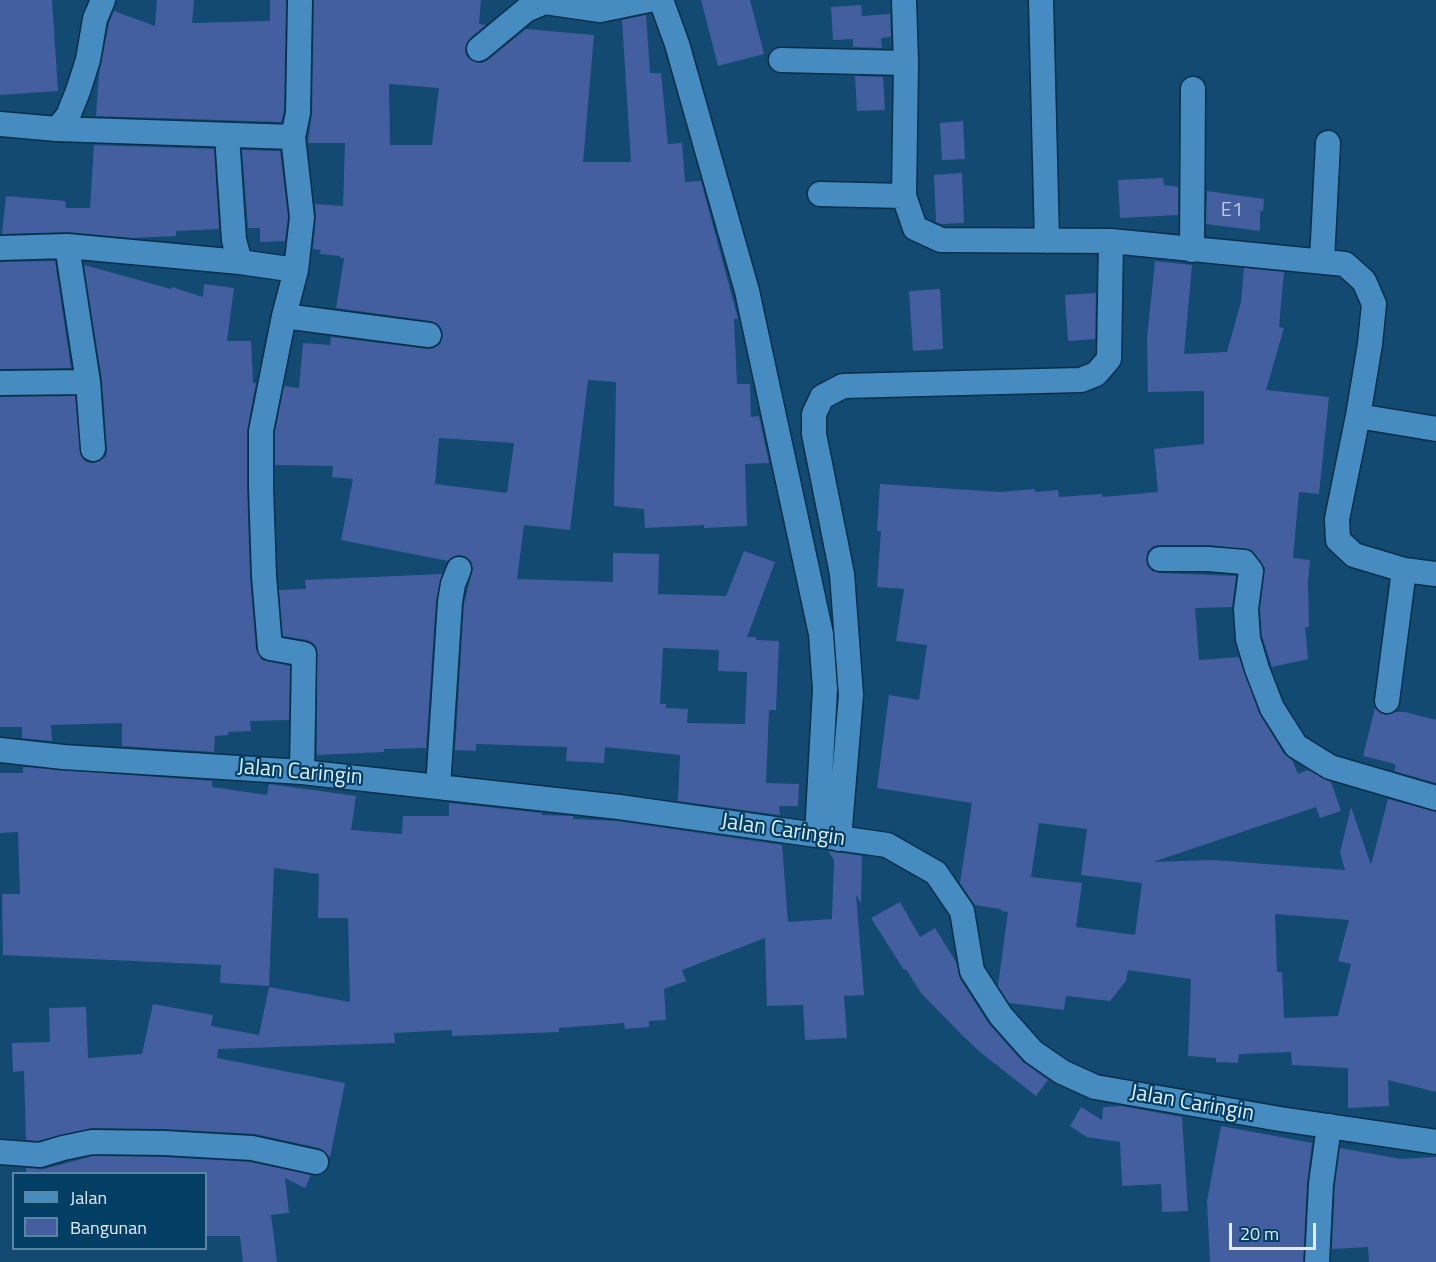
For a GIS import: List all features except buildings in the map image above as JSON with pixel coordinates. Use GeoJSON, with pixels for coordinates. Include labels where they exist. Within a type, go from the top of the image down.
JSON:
{"type":"FeatureCollection","features":[{"type":"Feature","properties":{"kind":"street"},"geometry":{"type":"LineString","coordinates":[[57,129],[68,116],[78,92],[88,60],[95,19],[103,0]]}},
{"type":"Feature","properties":{"kind":"street"},"geometry":{"type":"LineString","coordinates":[[300,0],[298,113],[293,137],[302,218],[296,270],[284,316],[261,431],[264,565],[270,648],[304,654],[302,772]]}},
{"type":"Feature","properties":{"kind":"street"},"geometry":{"type":"LineString","coordinates":[[479,49],[526,10],[544,1],[600,10],[649,0]]}},
{"type":"Feature","properties":{"kind":"street"},"geometry":{"type":"LineString","coordinates":[[661,0],[677,44],[747,291],[821,634],[825,689],[828,837]]}},
{"type":"Feature","properties":{"kind":"street"},"geometry":{"type":"LineString","coordinates":[[904,0],[906,63],[904,196],[915,228],[941,240],[1111,241],[1345,264],[1364,281],[1374,304],[1358,416],[1337,519],[1338,540],[1354,555],[1404,570],[1436,574]]}},
{"type":"Feature","properties":{"kind":"street"},"geometry":{"type":"LineString","coordinates":[[1041,0],[1047,240]]}},
{"type":"Feature","properties":{"kind":"street"},"geometry":{"type":"LineString","coordinates":[[781,60],[906,63]]}},
{"type":"Feature","properties":{"kind":"street"},"geometry":{"type":"LineString","coordinates":[[1192,250],[1193,89]]}},
{"type":"Feature","properties":{"kind":"street"},"geometry":{"type":"LineString","coordinates":[[0,124],[57,129],[293,137]]}},
{"type":"Feature","properties":{"kind":"street"},"geometry":{"type":"LineString","coordinates":[[227,135],[234,240],[240,261]]}},
{"type":"Feature","properties":{"kind":"street"},"geometry":{"type":"LineString","coordinates":[[1322,261],[1328,143]]}},
{"type":"Feature","properties":{"kind":"street"},"geometry":{"type":"LineString","coordinates":[[820,194],[904,196]]}},
{"type":"Feature","properties":{"kind":"street"},"geometry":{"type":"LineString","coordinates":[[828,837],[851,695],[842,574],[814,434],[814,414],[822,397],[843,386],[1081,380],[1096,374],[1109,359],[1111,241]]}},
{"type":"Feature","properties":{"kind":"street"},"geometry":{"type":"LineString","coordinates":[[0,248],[67,246],[240,261],[296,270]]}},
{"type":"Feature","properties":{"kind":"street"},"geometry":{"type":"LineString","coordinates":[[67,246],[88,382],[93,449]]}},
{"type":"Feature","properties":{"kind":"street"},"geometry":{"type":"LineString","coordinates":[[284,316],[429,335]]}},
{"type":"Feature","properties":{"kind":"street"},"geometry":{"type":"LineString","coordinates":[[0,383],[88,382]]}},
{"type":"Feature","properties":{"kind":"street"},"geometry":{"type":"LineString","coordinates":[[1358,416],[1436,429]]}},
{"type":"Feature","properties":{"kind":"street"},"geometry":{"type":"LineString","coordinates":[[780,439],[814,434]]}},
{"type":"Feature","properties":{"kind":"street"},"geometry":{"type":"LineString","coordinates":[[1160,559],[1244,562],[1251,571],[1246,609],[1248,639],[1272,708],[1296,746],[1330,767],[1436,798]]}},
{"type":"Feature","properties":{"kind":"street"},"geometry":{"type":"LineString","coordinates":[[438,787],[450,602],[453,584],[459,569]]}},
{"type":"Feature","properties":{"kind":"street"},"geometry":{"type":"LineString","coordinates":[[1387,701],[1404,570]]}},
{"type":"Feature","properties":{"kind":"street","name":"Jalan Caringin"},"geometry":{"type":"LineString","coordinates":[[0,750],[63,757],[302,772],[619,807],[887,845],[936,873],[962,911],[972,971],[1001,1017],[1033,1052],[1062,1072],[1095,1087],[1436,1142]]}},
{"type":"Feature","properties":{"kind":"street"},"geometry":{"type":"LineString","coordinates":[[1317,1262],[1321,1184],[1329,1126]]}},
{"type":"Feature","properties":{"kind":"street"},"geometry":{"type":"LineString","coordinates":[[0,1152],[40,1155],[92,1142],[164,1143],[252,1148],[316,1162]]}}]}
